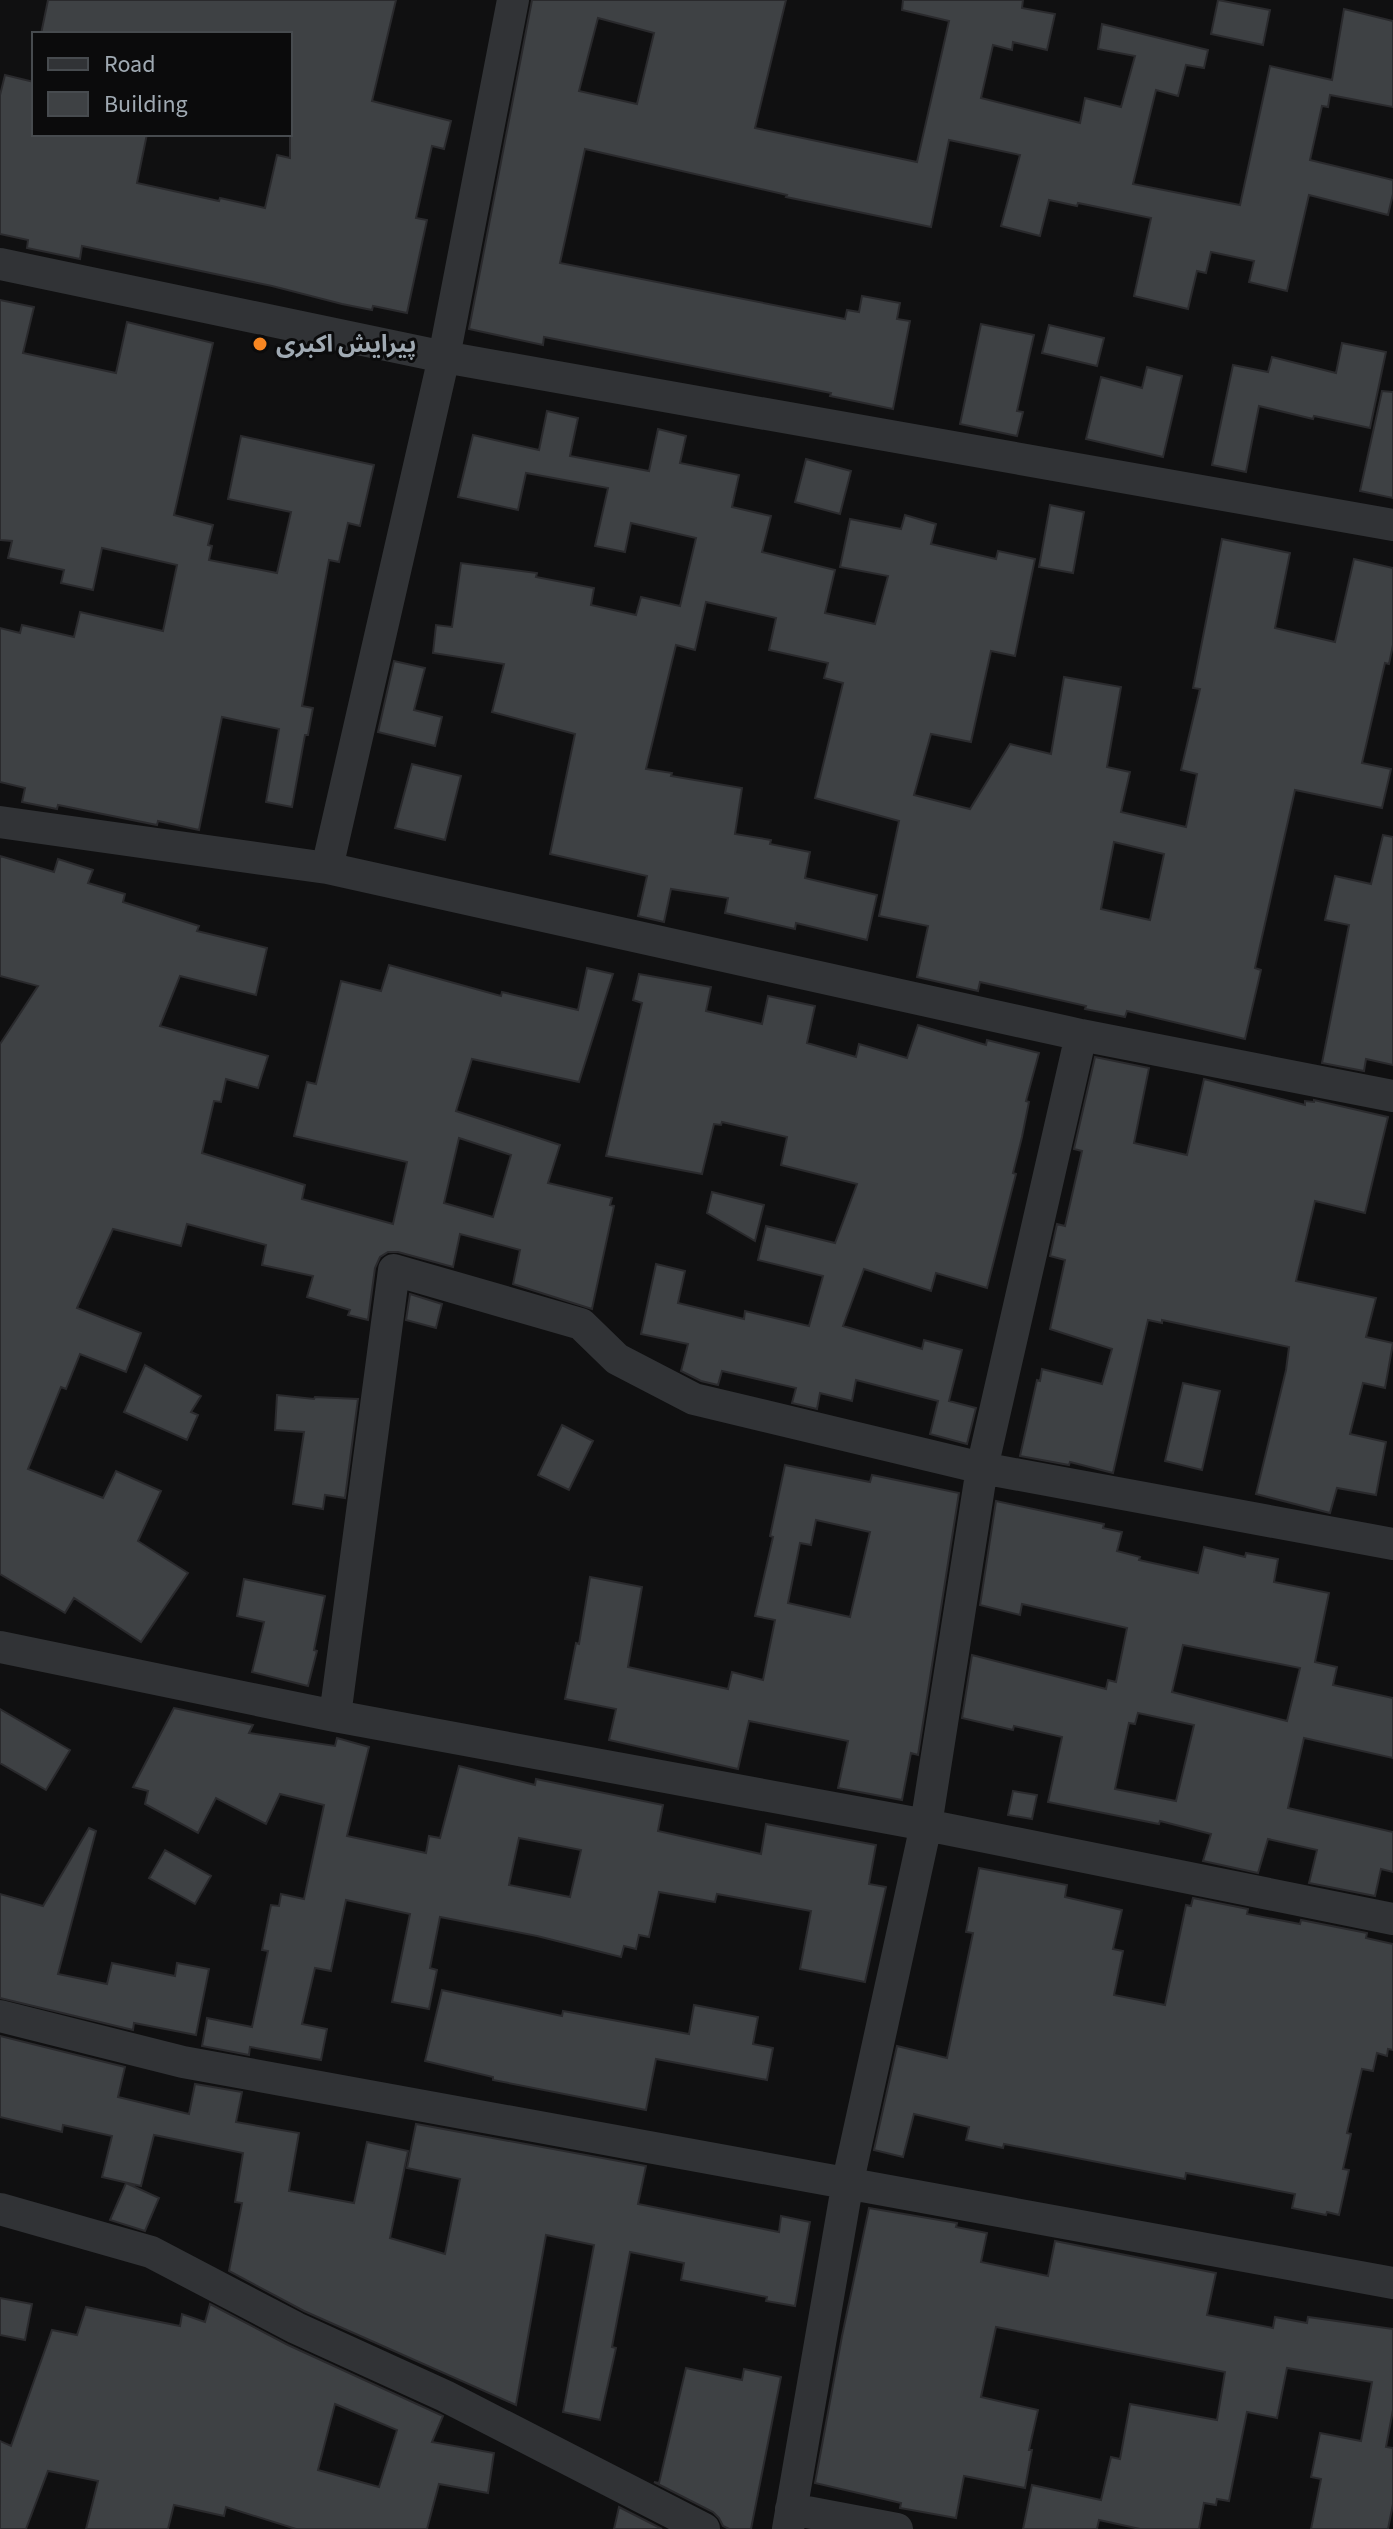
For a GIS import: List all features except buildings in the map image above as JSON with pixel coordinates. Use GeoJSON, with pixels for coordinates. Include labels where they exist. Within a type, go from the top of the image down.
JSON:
{"type":"FeatureCollection","features":[{"type":"Feature","properties":{"kind":"street"},"geometry":{"type":"LineString","coordinates":[[327,868],[444,357],[513,0]]}},
{"type":"Feature","properties":{"kind":"street"},"geometry":{"type":"LineString","coordinates":[[0,264],[444,357],[1393,525]]}},
{"type":"Feature","properties":{"kind":"street"},"geometry":{"type":"LineString","coordinates":[[0,822],[327,868],[1081,1035],[1393,1096]]}},
{"type":"Feature","properties":{"kind":"street"},"geometry":{"type":"LineString","coordinates":[[897,2529],[789,2519],[848,2181],[926,1825],[982,1468],[1081,1035]]}},
{"type":"Feature","properties":{"kind":"street"},"geometry":{"type":"LineString","coordinates":[[335,1716],[394,1270],[581,1324],[617,1359],[694,1399],[982,1468],[1393,1544]]}},
{"type":"Feature","properties":{"kind":"street"},"geometry":{"type":"LineString","coordinates":[[0,1647],[335,1716],[926,1825],[1393,1919]]}},
{"type":"Feature","properties":{"kind":"street"},"geometry":{"type":"LineString","coordinates":[[0,2016],[183,2062],[848,2181],[1393,2283]]}},
{"type":"Feature","properties":{"kind":"street"},"geometry":{"type":"LineString","coordinates":[[0,2209],[151,2252],[296,2328],[445,2396],[704,2529]]}},
{"type":"Feature","properties":{"kind":"place","name":"پیرایش اکبری"},"geometry":{"type":"Point","coordinates":[260,344]}}]}
